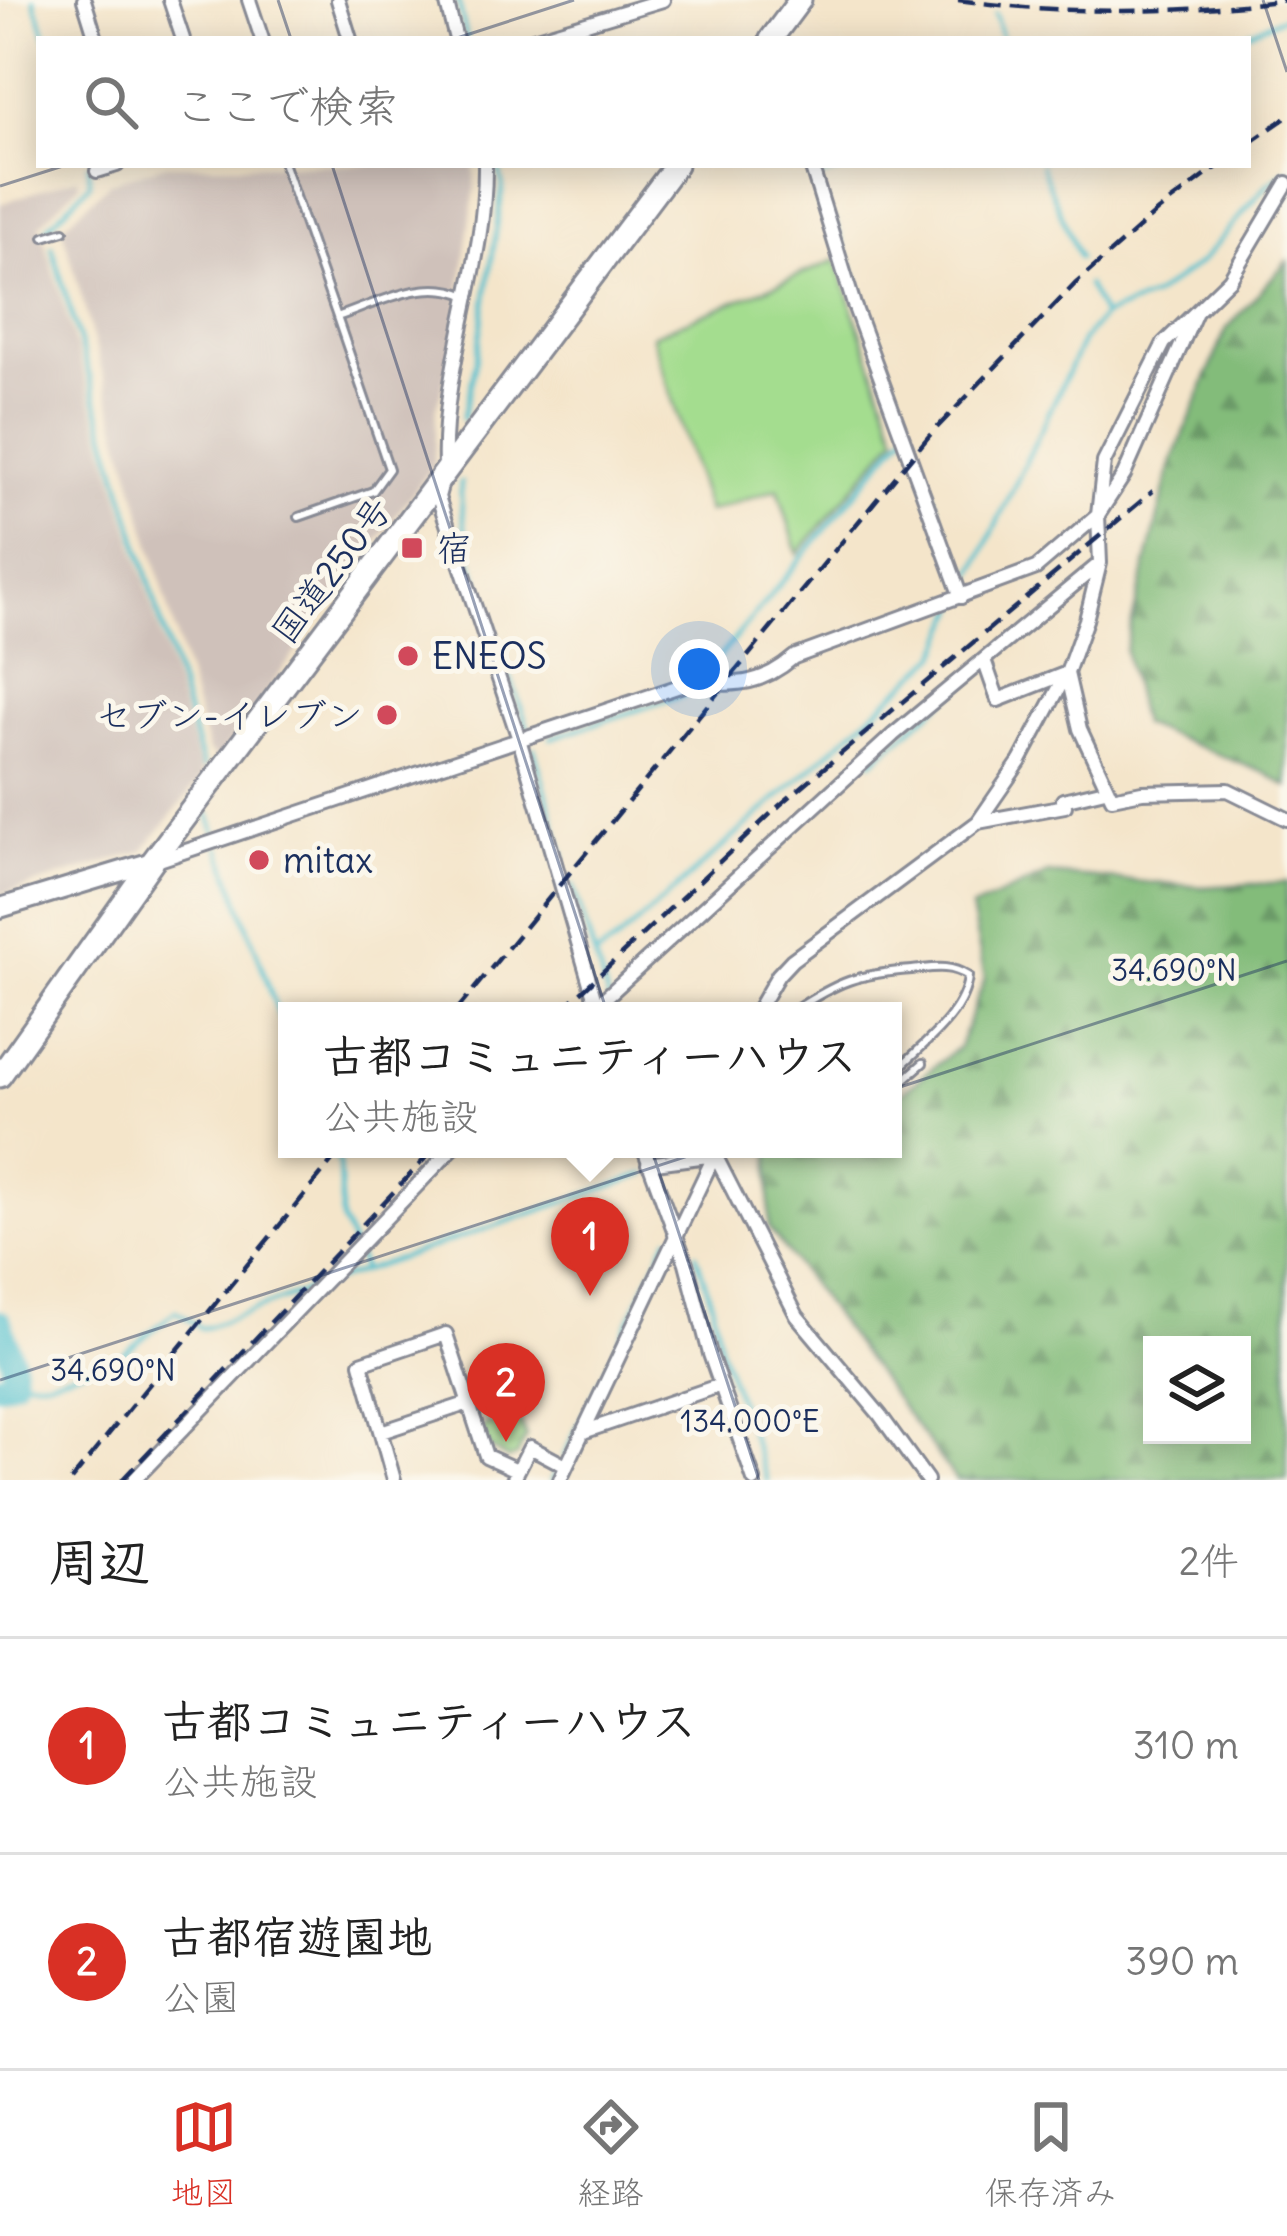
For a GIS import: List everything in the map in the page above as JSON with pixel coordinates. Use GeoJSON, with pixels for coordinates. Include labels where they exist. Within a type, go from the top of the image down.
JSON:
{"type":"FeatureCollection","features":[{"type":"Feature","properties":{"kind":"highway"},"geometry":{"type":"LineString","coordinates":[[773,36],[800,0]]}},
{"type":"Feature","properties":{"kind":"highway","name":"国道250号"},"geometry":{"type":"LineString","coordinates":[[0,1076],[152,862],[675,168]]}},
{"type":"Feature","properties":{"kind":"main road"},"geometry":{"type":"LineString","coordinates":[[0,908],[152,862]]}},
{"type":"Feature","properties":{"kind":"main road"},"geometry":{"type":"LineString","coordinates":[[97,879],[116,886],[118,912]]}},
{"type":"Feature","properties":{"kind":"street"},"geometry":{"type":"LineString","coordinates":[[84,0],[95,36]]}},
{"type":"Feature","properties":{"kind":"street"},"geometry":{"type":"LineString","coordinates":[[170,0],[182,36]]}},
{"type":"Feature","properties":{"kind":"street"},"geometry":{"type":"LineString","coordinates":[[249,0],[261,36]]}},
{"type":"Feature","properties":{"kind":"street"},"geometry":{"type":"LineString","coordinates":[[338,0],[349,36]]}},
{"type":"Feature","properties":{"kind":"street"},"geometry":{"type":"LineString","coordinates":[[446,0],[455,36]]}},
{"type":"Feature","properties":{"kind":"street"},"geometry":{"type":"LineString","coordinates":[[543,36],[663,0]]}},
{"type":"Feature","properties":{"kind":"street"},"geometry":{"type":"LineString","coordinates":[[97,171],[107,168]]}},
{"type":"Feature","properties":{"kind":"street"},"geometry":{"type":"LineString","coordinates":[[484,168],[470,297],[444,422],[446,471],[438,497],[599,1002]]}},
{"type":"Feature","properties":{"kind":"street"},"geometry":{"type":"LineString","coordinates":[[812,168],[854,305],[961,597]]}},
{"type":"Feature","properties":{"kind":"street"},"geometry":{"type":"LineString","coordinates":[[768,1002],[792,960],[978,822],[1021,761],[1067,673],[1100,563],[1097,515],[1104,462],[1164,344],[1230,279],[1287,183]]}},
{"type":"Feature","properties":{"kind":"street"},"geometry":{"type":"LineString","coordinates":[[152,862],[689,683],[753,683],[775,674],[794,657],[1036,568],[1097,515],[1124,475],[1195,314]]}},
{"type":"Feature","properties":{"kind":"street"},"geometry":{"type":"LineString","coordinates":[[444,422],[448,430],[464,438],[477,434]]}},
{"type":"Feature","properties":{"kind":"street"},"geometry":{"type":"LineString","coordinates":[[602,1002],[791,825],[1100,563]]}},
{"type":"Feature","properties":{"kind":"street"},"geometry":{"type":"LineString","coordinates":[[985,664],[998,700],[1067,673]]}},
{"type":"Feature","properties":{"kind":"street"},"geometry":{"type":"LineString","coordinates":[[1067,673],[1080,729],[1112,798],[1228,790],[1287,819]]}},
{"type":"Feature","properties":{"kind":"street"},"geometry":{"type":"LineString","coordinates":[[978,822],[1065,806],[1063,800],[1105,790]]}},
{"type":"Feature","properties":{"kind":"street"},"geometry":{"type":"LineString","coordinates":[[134,1480],[443,1158]]}},
{"type":"Feature","properties":{"kind":"street"},"geometry":{"type":"LineString","coordinates":[[652,1158],[754,1480]]}},
{"type":"Feature","properties":{"kind":"street"},"geometry":{"type":"LineString","coordinates":[[655,1162],[680,1158]]}},
{"type":"Feature","properties":{"kind":"street"},"geometry":{"type":"LineString","coordinates":[[560,1480],[714,1158]]}},
{"type":"Feature","properties":{"kind":"street"},"geometry":{"type":"LineString","coordinates":[[720,1158],[797,1316],[927,1480]]}},
{"type":"Feature","properties":{"kind":"street"},"geometry":{"type":"LineString","coordinates":[[394,1480],[361,1363],[446,1334],[486,1456],[515,1475],[530,1447],[566,1466]]}},
{"type":"Feature","properties":{"kind":"street"},"geometry":{"type":"LineString","coordinates":[[584,1432],[721,1385]]}},
{"type":"Feature","properties":{"kind":"street"},"geometry":{"type":"LineString","coordinates":[[381,1432],[469,1403]]}},
{"type":"Feature","properties":{"kind":"lane"},"geometry":{"type":"LineString","coordinates":[[285,168],[389,470],[373,490],[298,517]]}},
{"type":"Feature","properties":{"kind":"lane"},"geometry":{"type":"LineString","coordinates":[[44,237],[64,231]]}},
{"type":"Feature","properties":{"kind":"lane"},"geometry":{"type":"LineString","coordinates":[[337,316],[429,286],[449,287],[470,297]]}},
{"type":"Feature","properties":{"kind":"lane"},"geometry":{"type":"LineString","coordinates":[[807,1002],[864,973],[952,967],[968,976],[967,993],[902,1065]]}},
{"type":"Feature","properties":{"kind":"lane"},"geometry":{"type":"LineString","coordinates":[[902,1081],[923,1063]]}},
{"type":"Feature","properties":{"kind":"shaded area"},"geometry":{"type":"Polygon","coordinates":[[[155,168],[474,168],[452,350],[436,410],[434,464],[217,759],[208,750],[62,227],[111,182],[155,168]]]}},
{"type":"Feature","properties":{"kind":"shaded area"},"geometry":{"type":"Polygon","coordinates":[[[78,177],[79,185],[40,225],[202,777],[143,851],[0,895],[0,204],[78,177]]]}},
{"type":"Feature","properties":{"kind":"green space"},"geometry":{"type":"Polygon","coordinates":[[[836,260],[897,436],[798,554],[778,489],[708,512],[652,335],[836,260]]]}},
{"type":"Feature","properties":{"kind":"green space"},"geometry":{"type":"Polygon","coordinates":[[[1287,261],[1287,786],[1141,724],[1125,650],[1171,465],[1226,330],[1287,261]]]}},
{"type":"Feature","properties":{"kind":"green space"},"geometry":{"type":"Polygon","coordinates":[[[1048,874],[1202,887],[1287,882],[1287,1480],[956,1480],[769,1228],[770,1158],[902,1158],[902,1093],[959,1047],[985,978],[971,909],[1048,874]]]}},
{"type":"Feature","properties":{"kind":"green space"},"geometry":{"type":"Polygon","coordinates":[[[517,1415],[526,1437],[517,1456],[508,1459],[489,1447],[483,1427],[517,1415]]]}},
{"type":"Feature","properties":{"kind":"waterway"},"geometry":{"type":"LineString","coordinates":[[34,0],[46,36]]}},
{"type":"Feature","properties":{"kind":"waterway"},"geometry":{"type":"LineString","coordinates":[[458,0],[466,36]]}},
{"type":"Feature","properties":{"kind":"waterway"},"geometry":{"type":"LineString","coordinates":[[995,14],[1001,36]]}},
{"type":"Feature","properties":{"kind":"waterway"},"geometry":{"type":"LineString","coordinates":[[1242,36],[1287,15]]}},
{"type":"Feature","properties":{"kind":"waterway"},"geometry":{"type":"LineString","coordinates":[[47,228],[90,184],[88,168]]}},
{"type":"Feature","properties":{"kind":"waterway"},"geometry":{"type":"LineString","coordinates":[[463,419],[503,186],[499,168]]}},
{"type":"Feature","properties":{"kind":"waterway"},"geometry":{"type":"LineString","coordinates":[[820,177],[850,168]]}},
{"type":"Feature","properties":{"kind":"waterway"},"geometry":{"type":"LineString","coordinates":[[1042,168],[1079,258]]}},
{"type":"Feature","properties":{"kind":"waterway"},"geometry":{"type":"LineString","coordinates":[[966,589],[1083,340],[1103,316],[1152,297],[1201,262],[1267,185],[1287,171]]}},
{"type":"Feature","properties":{"kind":"waterway"},"geometry":{"type":"LineString","coordinates":[[834,220],[911,435]]}},
{"type":"Feature","properties":{"kind":"waterway"},"geometry":{"type":"LineString","coordinates":[[52,247],[203,767]]}},
{"type":"Feature","properties":{"kind":"waterway"},"geometry":{"type":"LineString","coordinates":[[1087,285],[1103,316]]}},
{"type":"Feature","properties":{"kind":"waterway"},"geometry":{"type":"LineString","coordinates":[[684,680],[687,674],[712,666],[907,431]]}},
{"type":"Feature","properties":{"kind":"waterway"},"geometry":{"type":"LineString","coordinates":[[918,453],[966,588]]}},
{"type":"Feature","properties":{"kind":"waterway"},"geometry":{"type":"LineString","coordinates":[[461,482],[475,569],[528,728]]}},
{"type":"Feature","properties":{"kind":"waterway"},"geometry":{"type":"LineString","coordinates":[[595,956],[938,655],[958,606]]}},
{"type":"Feature","properties":{"kind":"waterway"},"geometry":{"type":"LineString","coordinates":[[872,762],[973,676]]}},
{"type":"Feature","properties":{"kind":"waterway"},"geometry":{"type":"LineString","coordinates":[[551,738],[684,695]]}},
{"type":"Feature","properties":{"kind":"waterway"},"geometry":{"type":"LineString","coordinates":[[534,748],[564,857]]}},
{"type":"Feature","properties":{"kind":"waterway"},"geometry":{"type":"LineString","coordinates":[[209,814],[215,832]]}},
{"type":"Feature","properties":{"kind":"waterway"},"geometry":{"type":"LineString","coordinates":[[220,847],[278,1013]]}},
{"type":"Feature","properties":{"kind":"waterway"},"geometry":{"type":"LineString","coordinates":[[573,886],[609,1002]]}},
{"type":"Feature","properties":{"kind":"waterway"},"geometry":{"type":"LineString","coordinates":[[335,1158],[342,1222],[364,1271]]}},
{"type":"Feature","properties":{"kind":"waterway"},"geometry":{"type":"LineString","coordinates":[[658,1158],[680,1217]]}},
{"type":"Feature","properties":{"kind":"waterway"},"geometry":{"type":"LineString","coordinates":[[328,1283],[646,1174]]}},
{"type":"Feature","properties":{"kind":"waterway"},"geometry":{"type":"LineString","coordinates":[[564,1456],[669,1237]]}},
{"type":"Feature","properties":{"kind":"waterway"},"geometry":{"type":"LineString","coordinates":[[696,1254],[720,1348],[767,1480]]}},
{"type":"Feature","properties":{"kind":"waterway"},"geometry":{"type":"LineString","coordinates":[[14,1380],[48,1380],[118,1358],[176,1311],[201,1328],[208,1327],[311,1289]]}},
{"type":"Feature","properties":{"kind":"waterway"},"geometry":{"type":"LineString","coordinates":[[0,1322],[14,1380],[0,1385]]}},
{"type":"Feature","properties":{"kind":"waterway"},"geometry":{"type":"LineString","coordinates":[[552,1480],[555,1473]]}},
{"type":"Feature","properties":{"kind":"railway"},"geometry":{"type":"LineString","coordinates":[[958,0],[1122,11],[1287,0]]}},
{"type":"Feature","properties":{"kind":"railway"},"geometry":{"type":"LineString","coordinates":[[1251,142],[1287,117]]}},
{"type":"Feature","properties":{"kind":"railway"},"geometry":{"type":"LineString","coordinates":[[463,1002],[929,436],[1075,284],[1158,211],[1216,168]]}},
{"type":"Feature","properties":{"kind":"railway"},"geometry":{"type":"LineString","coordinates":[[571,1002],[780,805],[1153,491]]}},
{"type":"Feature","properties":{"kind":"railway"},"geometry":{"type":"LineString","coordinates":[[71,1480],[335,1158]]}},
{"type":"Feature","properties":{"kind":"railway"},"geometry":{"type":"LineString","coordinates":[[122,1480],[426,1158]]}},
{"type":"Feature","properties":{"kind":"place","name":"宿"},"geometry":{"type":"Point","coordinates":[412,548]}},
{"type":"Feature","properties":{"kind":"place","name":"ENEOS"},"geometry":{"type":"Point","coordinates":[408,656]}},
{"type":"Feature","properties":{"kind":"place","name":"セブン-イレブン"},"geometry":{"type":"Point","coordinates":[387,715]}},
{"type":"Feature","properties":{"kind":"place","name":"mitax"},"geometry":{"type":"Point","coordinates":[259,860]}},
{"type":"Feature","properties":{"kind":"place","name":"古都コミュニティーハウス"},"geometry":{"type":"Point","coordinates":[590,1296]}},
{"type":"Feature","properties":{"kind":"place","name":"古都宿遊園地"},"geometry":{"type":"Point","coordinates":[506,1442]}}]}
